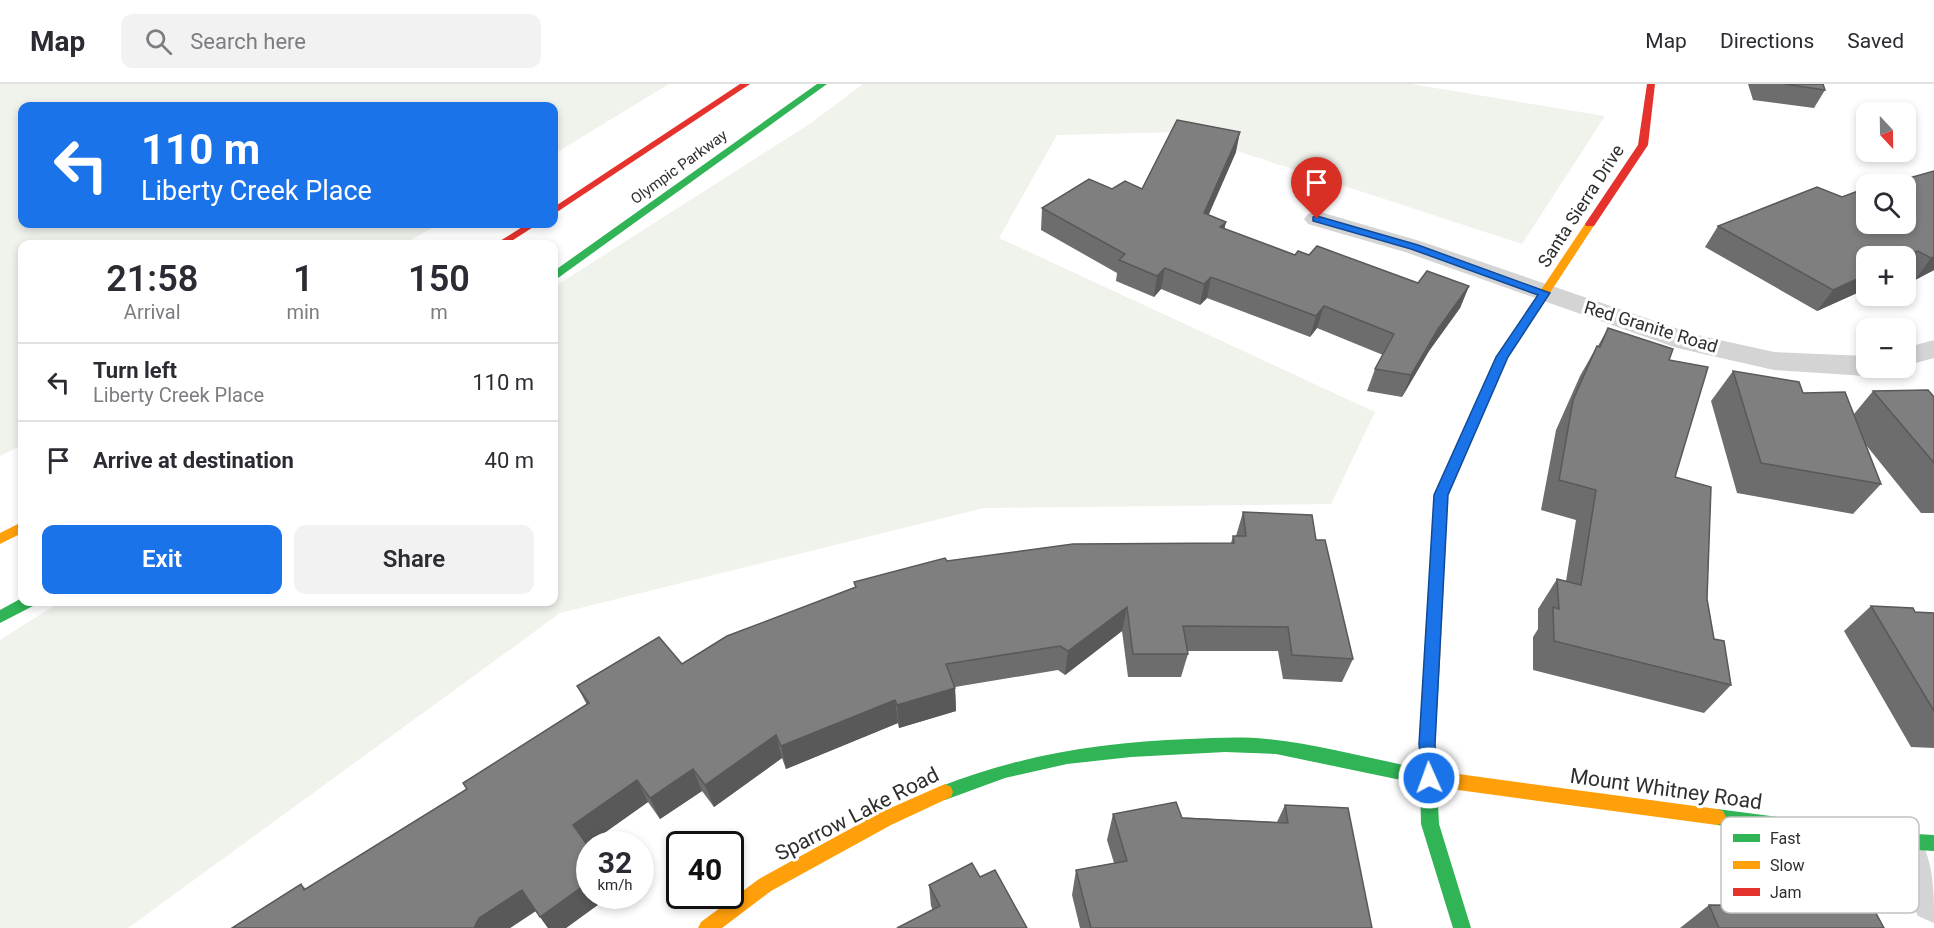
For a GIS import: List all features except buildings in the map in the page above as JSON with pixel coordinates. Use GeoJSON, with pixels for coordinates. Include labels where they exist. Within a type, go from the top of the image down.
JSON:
{"type":"FeatureCollection","features":[{"type":"Feature","properties":{"kind":"street","name":"Olympic Parkway"},"geometry":{"type":"LineString","coordinates":[[558,208],[746,84]]}},
{"type":"Feature","properties":{"kind":"street","name":"Olympic Parkway"},"geometry":{"type":"LineString","coordinates":[[558,273],[824,84]]}},
{"type":"Feature","properties":{"kind":"street","name":"Santa Sierra Drive"},"geometry":{"type":"LineString","coordinates":[[1462,928],[1430,824],[1427,744],[1441,495],[1502,357],[1643,145],[1651,84]]}},
{"type":"Feature","properties":{"kind":"street","name":"Red Granite Road"},"geometry":{"type":"LineString","coordinates":[[1317,219],[1414,247],[1707,347],[1774,361],[1856,365]]}},
{"type":"Feature","properties":{"kind":"street"},"geometry":{"type":"LineString","coordinates":[[507,240],[526,228]]}},
{"type":"Feature","properties":{"kind":"street"},"geometry":{"type":"LineString","coordinates":[[1916,354],[1934,349]]}},
{"type":"Feature","properties":{"kind":"street"},"geometry":{"type":"LineString","coordinates":[[0,539],[18,530]]}},
{"type":"Feature","properties":{"kind":"street"},"geometry":{"type":"LineString","coordinates":[[0,616],[20,606]]}},
{"type":"Feature","properties":{"kind":"street","name":"Sparrow Lake Road"},"geometry":{"type":"LineString","coordinates":[[707,928],[765,885],[885,819],[978,778],[1046,760],[1145,747],[1274,747],[1429,778]]}},
{"type":"Feature","properties":{"kind":"street","name":"Mount Whitney Road"},"geometry":{"type":"LineString","coordinates":[[1429,778],[1726,817]]}},
{"type":"Feature","properties":{"kind":"street"},"geometry":{"type":"LineString","coordinates":[[1919,852],[1934,902]]}},
{"type":"Feature","properties":{"kind":"shaded area"},"geometry":{"type":"Polygon","coordinates":[[[0,84],[669,84],[558,152],[558,102],[18,102],[18,228],[432,228],[411,240],[18,240],[18,447],[0,456],[0,84]]]}},
{"type":"Feature","properties":{"kind":"shaded area"},"geometry":{"type":"Polygon","coordinates":[[[863,84],[1411,84],[1605,116],[1522,244],[1179,132],[1057,135],[999,238],[1375,412],[1331,504],[984,508],[560,613],[128,928],[0,928],[0,640],[54,606],[558,606],[558,284],[811,123],[863,84]]]}},
{"type":"Feature","properties":{"kind":"traffic: fast"},"geometry":{"type":"LineString","coordinates":[[558,273],[823,84]]}},
{"type":"Feature","properties":{"kind":"traffic: fast"},"geometry":{"type":"LineString","coordinates":[[0,617],[21,606]]}},
{"type":"Feature","properties":{"kind":"traffic: fast"},"geometry":{"type":"LineString","coordinates":[[1432,661],[1427,744],[1430,824],[1462,928]]}},
{"type":"Feature","properties":{"kind":"traffic: fast"},"geometry":{"type":"LineString","coordinates":[[945,792],[1005,771],[1067,757],[1131,749],[1225,745],[1276,747],[1451,781]]}},
{"type":"Feature","properties":{"kind":"traffic: fast"},"geometry":{"type":"LineString","coordinates":[[1717,817],[1721,818]]}},
{"type":"Feature","properties":{"kind":"traffic: fast"},"geometry":{"type":"LineString","coordinates":[[1919,842],[1934,843]]}},
{"type":"Feature","properties":{"kind":"traffic: slow"},"geometry":{"type":"LineString","coordinates":[[1432,661],[1441,495],[1502,357],[1590,224]]}},
{"type":"Feature","properties":{"kind":"traffic: slow"},"geometry":{"type":"LineString","coordinates":[[0,539],[18,529]]}},
{"type":"Feature","properties":{"kind":"traffic: slow"},"geometry":{"type":"LineString","coordinates":[[1451,781],[1717,817]]}},
{"type":"Feature","properties":{"kind":"traffic: slow"},"geometry":{"type":"LineString","coordinates":[[707,928],[765,885],[885,819],[945,792]]}},
{"type":"Feature","properties":{"kind":"traffic: jam"},"geometry":{"type":"LineString","coordinates":[[558,208],[746,84]]}},
{"type":"Feature","properties":{"kind":"traffic: jam"},"geometry":{"type":"LineString","coordinates":[[1590,224],[1643,145],[1651,84]]}},
{"type":"Feature","properties":{"kind":"traffic: jam"},"geometry":{"type":"LineString","coordinates":[[507,240],[526,228]]}},
{"type":"Feature","properties":{"kind":"route"},"geometry":{"type":"LineString","coordinates":[[1317,219],[1414,247],[1545,293],[1502,357],[1441,495],[1427,744],[1429,778]]}}]}
